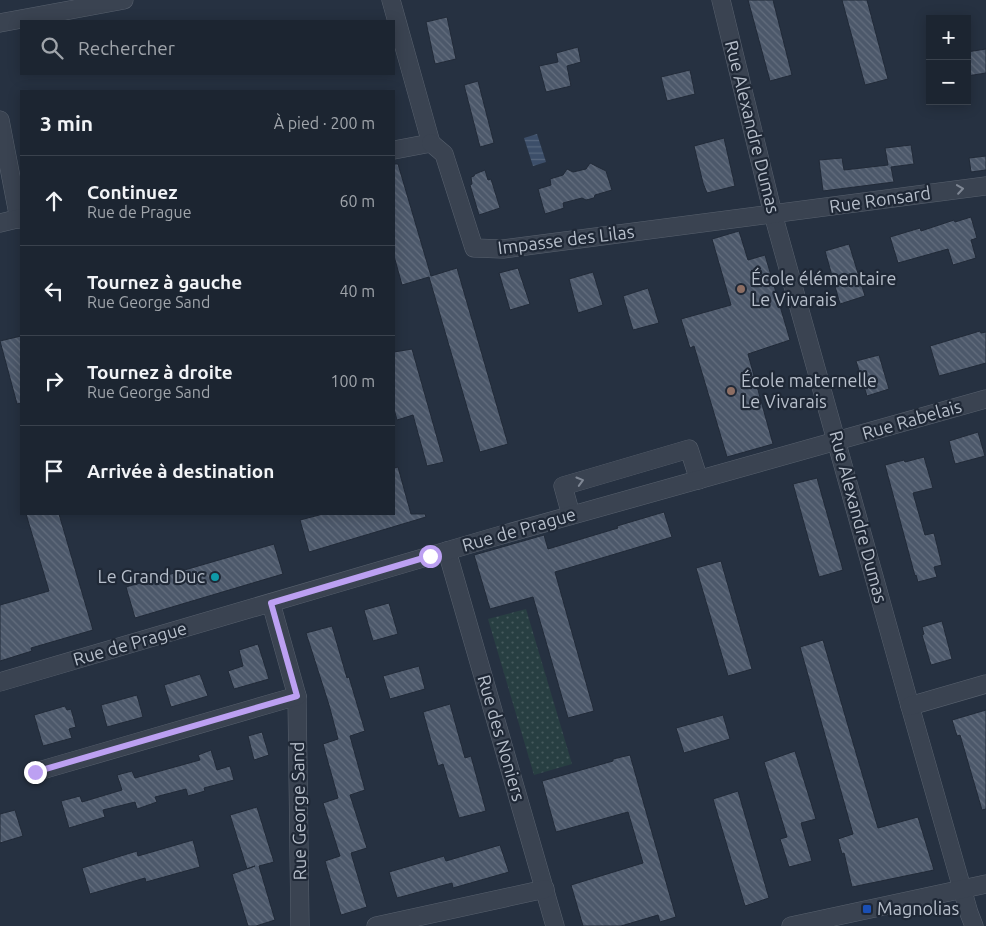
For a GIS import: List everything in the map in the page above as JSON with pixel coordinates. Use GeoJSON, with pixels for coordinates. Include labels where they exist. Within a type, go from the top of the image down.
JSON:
{"type":"FeatureCollection","features":[{"type":"Feature","properties":{"kind":"street"},"geometry":{"type":"LineString","coordinates":[[0,23],[79,4],[124,0]]}},
{"type":"Feature","properties":{"kind":"street"},"geometry":{"type":"LineString","coordinates":[[391,0],[431,143],[395,150]]}},
{"type":"Feature","properties":{"kind":"street","name":"Rue Alexandre Dumas"},"geometry":{"type":"LineString","coordinates":[[721,0],[773,214],[910,706],[974,926]]}},
{"type":"Feature","properties":{"kind":"street"},"geometry":{"type":"LineString","coordinates":[[0,120],[20,218],[0,224]]}},
{"type":"Feature","properties":{"kind":"street","name":"Impasse des Lilas"},"geometry":{"type":"LineString","coordinates":[[431,143],[444,154],[474,248],[503,249],[773,214]]}},
{"type":"Feature","properties":{"kind":"street","name":"Rue Ronsard"},"geometry":{"type":"LineString","coordinates":[[773,214],[986,186]]}},
{"type":"Feature","properties":{"kind":"street","name":"Rue Rabelais"},"geometry":{"type":"LineString","coordinates":[[837,441],[986,399]]}},
{"type":"Feature","properties":{"kind":"street","name":"Rue de Prague"},"geometry":{"type":"LineString","coordinates":[[0,682],[447,551],[837,441]]}},
{"type":"Feature","properties":{"kind":"street"},"geometry":{"type":"LineString","coordinates":[[571,516],[563,486],[689,448],[698,480]]}},
{"type":"Feature","properties":{"kind":"street","name":"Rue des Noniers"},"geometry":{"type":"LineString","coordinates":[[447,551],[555,926]]}},
{"type":"Feature","properties":{"kind":"street","name":"Rue George Sand"},"geometry":{"type":"LineString","coordinates":[[271,603],[297,696],[300,926]]}},
{"type":"Feature","properties":{"kind":"street"},"geometry":{"type":"LineString","coordinates":[[910,706],[986,684]]}},
{"type":"Feature","properties":{"kind":"street"},"geometry":{"type":"LineString","coordinates":[[35,772],[297,696]]}},
{"type":"Feature","properties":{"kind":"street"},"geometry":{"type":"LineString","coordinates":[[791,926],[986,884]]}},
{"type":"Feature","properties":{"kind":"street"},"geometry":{"type":"LineString","coordinates":[[376,926],[545,889]]}},
{"type":"Feature","properties":{"kind":"green space"},"geometry":{"type":"Polygon","coordinates":[[[526,609],[572,764],[534,775],[488,619],[526,609]]]}},
{"type":"Feature","properties":{"kind":"water"},"geometry":{"type":"Polygon","coordinates":[[[537,134],[546,162],[533,166],[524,138],[537,134]]]}},
{"type":"Feature","properties":{"kind":"building"},"geometry":{"type":"Polygon","coordinates":[[[748,0],[773,0],[792,75],[770,81],[748,0]]]}},
{"type":"Feature","properties":{"kind":"building"},"geometry":{"type":"Polygon","coordinates":[[[842,0],[867,0],[888,79],[865,85],[842,0]]]}},
{"type":"Feature","properties":{"kind":"building"},"geometry":{"type":"Polygon","coordinates":[[[447,17],[456,59],[435,64],[426,22],[447,17]]]}},
{"type":"Feature","properties":{"kind":"building"},"geometry":{"type":"Polygon","coordinates":[[[578,47],[581,62],[567,66],[571,86],[546,92],[539,66],[558,62],[556,53],[578,47]]]}},
{"type":"Feature","properties":{"kind":"building"},"geometry":{"type":"Polygon","coordinates":[[[986,49],[986,73],[971,75],[971,51],[986,49]]]}},
{"type":"Feature","properties":{"kind":"building"},"geometry":{"type":"Polygon","coordinates":[[[690,70],[695,94],[667,101],[661,77],[690,70]]]}},
{"type":"Feature","properties":{"kind":"building"},"geometry":{"type":"Polygon","coordinates":[[[478,81],[494,143],[480,147],[464,85],[478,81]]]}},
{"type":"Feature","properties":{"kind":"building"},"geometry":{"type":"Polygon","coordinates":[[[724,138],[735,186],[707,193],[694,146],[724,138]]]}},
{"type":"Feature","properties":{"kind":"building"},"geometry":{"type":"Polygon","coordinates":[[[911,145],[914,164],[891,167],[894,182],[823,191],[819,160],[842,158],[844,170],[888,165],[885,148],[911,145]]]}},
{"type":"Feature","properties":{"kind":"building"},"geometry":{"type":"Polygon","coordinates":[[[986,156],[986,170],[971,172],[969,158],[986,156]]]}},
{"type":"Feature","properties":{"kind":"building"},"geometry":{"type":"Polygon","coordinates":[[[590,163],[606,171],[612,190],[595,195],[594,198],[586,200],[582,198],[563,203],[564,208],[545,214],[538,189],[551,185],[550,179],[563,175],[567,169],[573,172],[586,169],[590,163]]]}},
{"type":"Feature","properties":{"kind":"building"},"geometry":{"type":"Polygon","coordinates":[[[395,164],[398,164],[431,276],[457,268],[508,444],[480,452],[429,277],[402,285],[395,260],[395,164]]]}},
{"type":"Feature","properties":{"kind":"building"},"geometry":{"type":"Polygon","coordinates":[[[485,170],[488,180],[491,179],[500,208],[479,215],[470,185],[472,184],[471,177],[485,170]]]}},
{"type":"Feature","properties":{"kind":"building"},"geometry":{"type":"Polygon","coordinates":[[[971,217],[977,238],[971,240],[976,258],[953,265],[948,249],[898,263],[890,237],[920,228],[921,231],[954,220],[955,222],[971,217]]]}},
{"type":"Feature","properties":{"kind":"building"},"geometry":{"type":"Polygon","coordinates":[[[739,231],[748,260],[765,255],[790,340],[748,354],[773,444],[727,457],[694,346],[690,348],[681,319],[731,305],[712,239],[739,231]]]}},
{"type":"Feature","properties":{"kind":"building"},"geometry":{"type":"Polygon","coordinates":[[[849,244],[865,296],[840,304],[825,251],[849,244]]]}},
{"type":"Feature","properties":{"kind":"building"},"geometry":{"type":"Polygon","coordinates":[[[518,268],[530,304],[510,310],[499,273],[518,268]]]}},
{"type":"Feature","properties":{"kind":"building"},"geometry":{"type":"Polygon","coordinates":[[[593,272],[603,305],[578,313],[569,279],[593,272]]]}},
{"type":"Feature","properties":{"kind":"building"},"geometry":{"type":"Polygon","coordinates":[[[648,288],[659,323],[633,330],[623,296],[648,288]]]}},
{"type":"Feature","properties":{"kind":"building"},"geometry":{"type":"Polygon","coordinates":[[[980,331],[981,333],[986,332],[986,363],[939,376],[930,346],[980,331]]]}},
{"type":"Feature","properties":{"kind":"building"},"geometry":{"type":"Polygon","coordinates":[[[20,336],[20,403],[17,404],[0,341],[20,336]]]}},
{"type":"Feature","properties":{"kind":"building"},"geometry":{"type":"Polygon","coordinates":[[[412,349],[444,462],[427,466],[413,415],[397,420],[395,413],[395,352],[412,349]]]}},
{"type":"Feature","properties":{"kind":"building"},"geometry":{"type":"Polygon","coordinates":[[[879,355],[889,389],[867,396],[856,361],[879,355]]]}},
{"type":"Feature","properties":{"kind":"building"},"geometry":{"type":"Polygon","coordinates":[[[978,432],[985,456],[955,464],[949,441],[978,432]]]}},
{"type":"Feature","properties":{"kind":"building"},"geometry":{"type":"Polygon","coordinates":[[[924,457],[933,488],[913,493],[925,535],[934,533],[942,565],[934,567],[937,577],[918,582],[885,465],[924,457]]]}},
{"type":"Feature","properties":{"kind":"building"},"geometry":{"type":"Polygon","coordinates":[[[398,467],[411,514],[425,514],[426,517],[309,552],[300,520],[319,515],[395,515],[395,468],[398,467]]]}},
{"type":"Feature","properties":{"kind":"building"},"geometry":{"type":"Polygon","coordinates":[[[817,478],[843,570],[819,577],[793,484],[817,478]]]}},
{"type":"Feature","properties":{"kind":"building"},"geometry":{"type":"Polygon","coordinates":[[[664,512],[672,537],[555,572],[594,711],[568,718],[533,597],[490,609],[474,555],[544,535],[548,549],[664,512]]]}},
{"type":"Feature","properties":{"kind":"building"},"geometry":{"type":"Polygon","coordinates":[[[26,515],[59,515],[93,630],[31,648],[32,651],[0,661],[0,605],[49,591],[26,515]]]}},
{"type":"Feature","properties":{"kind":"building","name":"Le Grand Duc"},"geometry":{"type":"Polygon","coordinates":[[[274,544],[283,574],[135,618],[126,587],[274,544]]]}},
{"type":"Feature","properties":{"kind":"building"},"geometry":{"type":"Polygon","coordinates":[[[721,561],[752,669],[728,676],[696,568],[721,561]]]}},
{"type":"Feature","properties":{"kind":"building"},"geometry":{"type":"Polygon","coordinates":[[[389,603],[398,634],[373,641],[364,610],[389,603]]]}},
{"type":"Feature","properties":{"kind":"building"},"geometry":{"type":"Polygon","coordinates":[[[942,621],[952,659],[931,665],[922,635],[924,634],[922,627],[942,621]]]}},
{"type":"Feature","properties":{"kind":"building"},"geometry":{"type":"Polygon","coordinates":[[[332,626],[365,731],[350,736],[365,790],[350,795],[367,848],[351,853],[367,907],[341,915],[325,861],[340,856],[323,803],[338,798],[323,744],[338,739],[306,633],[332,626]]]}},
{"type":"Feature","properties":{"kind":"building"},"geometry":{"type":"Polygon","coordinates":[[[823,640],[878,828],[918,817],[934,870],[852,887],[844,853],[842,854],[838,839],[853,834],[800,647],[823,640]]]}},
{"type":"Feature","properties":{"kind":"building"},"geometry":{"type":"Polygon","coordinates":[[[258,644],[269,679],[234,689],[228,671],[243,666],[239,650],[258,644]]]}},
{"type":"Feature","properties":{"kind":"building"},"geometry":{"type":"Polygon","coordinates":[[[419,666],[425,689],[390,699],[383,676],[419,666]]]}},
{"type":"Feature","properties":{"kind":"building"},"geometry":{"type":"Polygon","coordinates":[[[200,674],[208,696],[171,707],[164,685],[200,674]]]}},
{"type":"Feature","properties":{"kind":"building"},"geometry":{"type":"Polygon","coordinates":[[[137,695],[143,717],[107,727],[101,705],[137,695]]]}},
{"type":"Feature","properties":{"kind":"building"},"geometry":{"type":"Polygon","coordinates":[[[450,704],[465,758],[471,756],[486,811],[459,818],[443,764],[438,766],[423,712],[450,704]]]}},
{"type":"Feature","properties":{"kind":"building"},"geometry":{"type":"Polygon","coordinates":[[[65,706],[67,710],[71,709],[76,727],[69,729],[72,738],[43,746],[34,715],[65,706]]]}},
{"type":"Feature","properties":{"kind":"building"},"geometry":{"type":"Polygon","coordinates":[[[986,710],[986,809],[982,810],[960,735],[957,736],[952,720],[986,710]]]}},
{"type":"Feature","properties":{"kind":"building"},"geometry":{"type":"Polygon","coordinates":[[[723,715],[730,739],[684,753],[676,728],[723,715]]]}},
{"type":"Feature","properties":{"kind":"building"},"geometry":{"type":"Polygon","coordinates":[[[262,732],[269,755],[254,760],[248,736],[262,732]]]}},
{"type":"Feature","properties":{"kind":"building"},"geometry":{"type":"Polygon","coordinates":[[[211,750],[217,770],[230,766],[234,780],[204,788],[205,791],[188,796],[186,789],[155,797],[157,802],[137,809],[135,802],[103,810],[105,817],[69,828],[61,801],[80,796],[82,802],[122,790],[117,775],[132,771],[135,778],[200,760],[198,755],[211,750]]]}},
{"type":"Feature","properties":{"kind":"building"},"geometry":{"type":"Polygon","coordinates":[[[795,751],[816,819],[801,823],[812,861],[789,867],[780,839],[787,837],[764,762],[795,751]]]}},
{"type":"Feature","properties":{"kind":"building"},"geometry":{"type":"Polygon","coordinates":[[[630,755],[676,917],[660,922],[658,915],[621,926],[583,926],[571,885],[643,863],[628,812],[556,832],[542,781],[630,755]]]}},
{"type":"Feature","properties":{"kind":"building"},"geometry":{"type":"Polygon","coordinates":[[[738,791],[769,898],[745,906],[713,799],[738,791]]]}},
{"type":"Feature","properties":{"kind":"building"},"geometry":{"type":"Polygon","coordinates":[[[257,807],[274,862],[259,866],[275,920],[256,926],[248,926],[232,874],[247,869],[230,815],[257,807]]]}},
{"type":"Feature","properties":{"kind":"building"},"geometry":{"type":"Polygon","coordinates":[[[15,810],[23,836],[0,843],[0,814],[15,810]]]}},
{"type":"Feature","properties":{"kind":"building"},"geometry":{"type":"Polygon","coordinates":[[[193,840],[200,867],[146,882],[145,878],[90,894],[82,868],[137,851],[138,856],[193,840]]]}},
{"type":"Feature","properties":{"kind":"building"},"geometry":{"type":"Polygon","coordinates":[[[500,845],[509,872],[453,888],[452,883],[397,898],[389,872],[444,856],[446,861],[500,845]]]}},
{"type":"Feature","properties":{"kind":"place","name":"École élémentaire Le Vivarais"},"geometry":{"type":"Point","coordinates":[741,289]}},
{"type":"Feature","properties":{"kind":"place","name":"École maternelle Le Vivarais"},"geometry":{"type":"Point","coordinates":[731,391]}},
{"type":"Feature","properties":{"kind":"place","name":"Le Grand Duc"},"geometry":{"type":"Point","coordinates":[215,577]}},
{"type":"Feature","properties":{"kind":"place","name":"Magnolias"},"geometry":{"type":"Point","coordinates":[867,909]}},
{"type":"Feature","properties":{"kind":"route"},"geometry":{"type":"LineString","coordinates":[[35,772],[297,696],[271,603],[430,556]]}}]}
